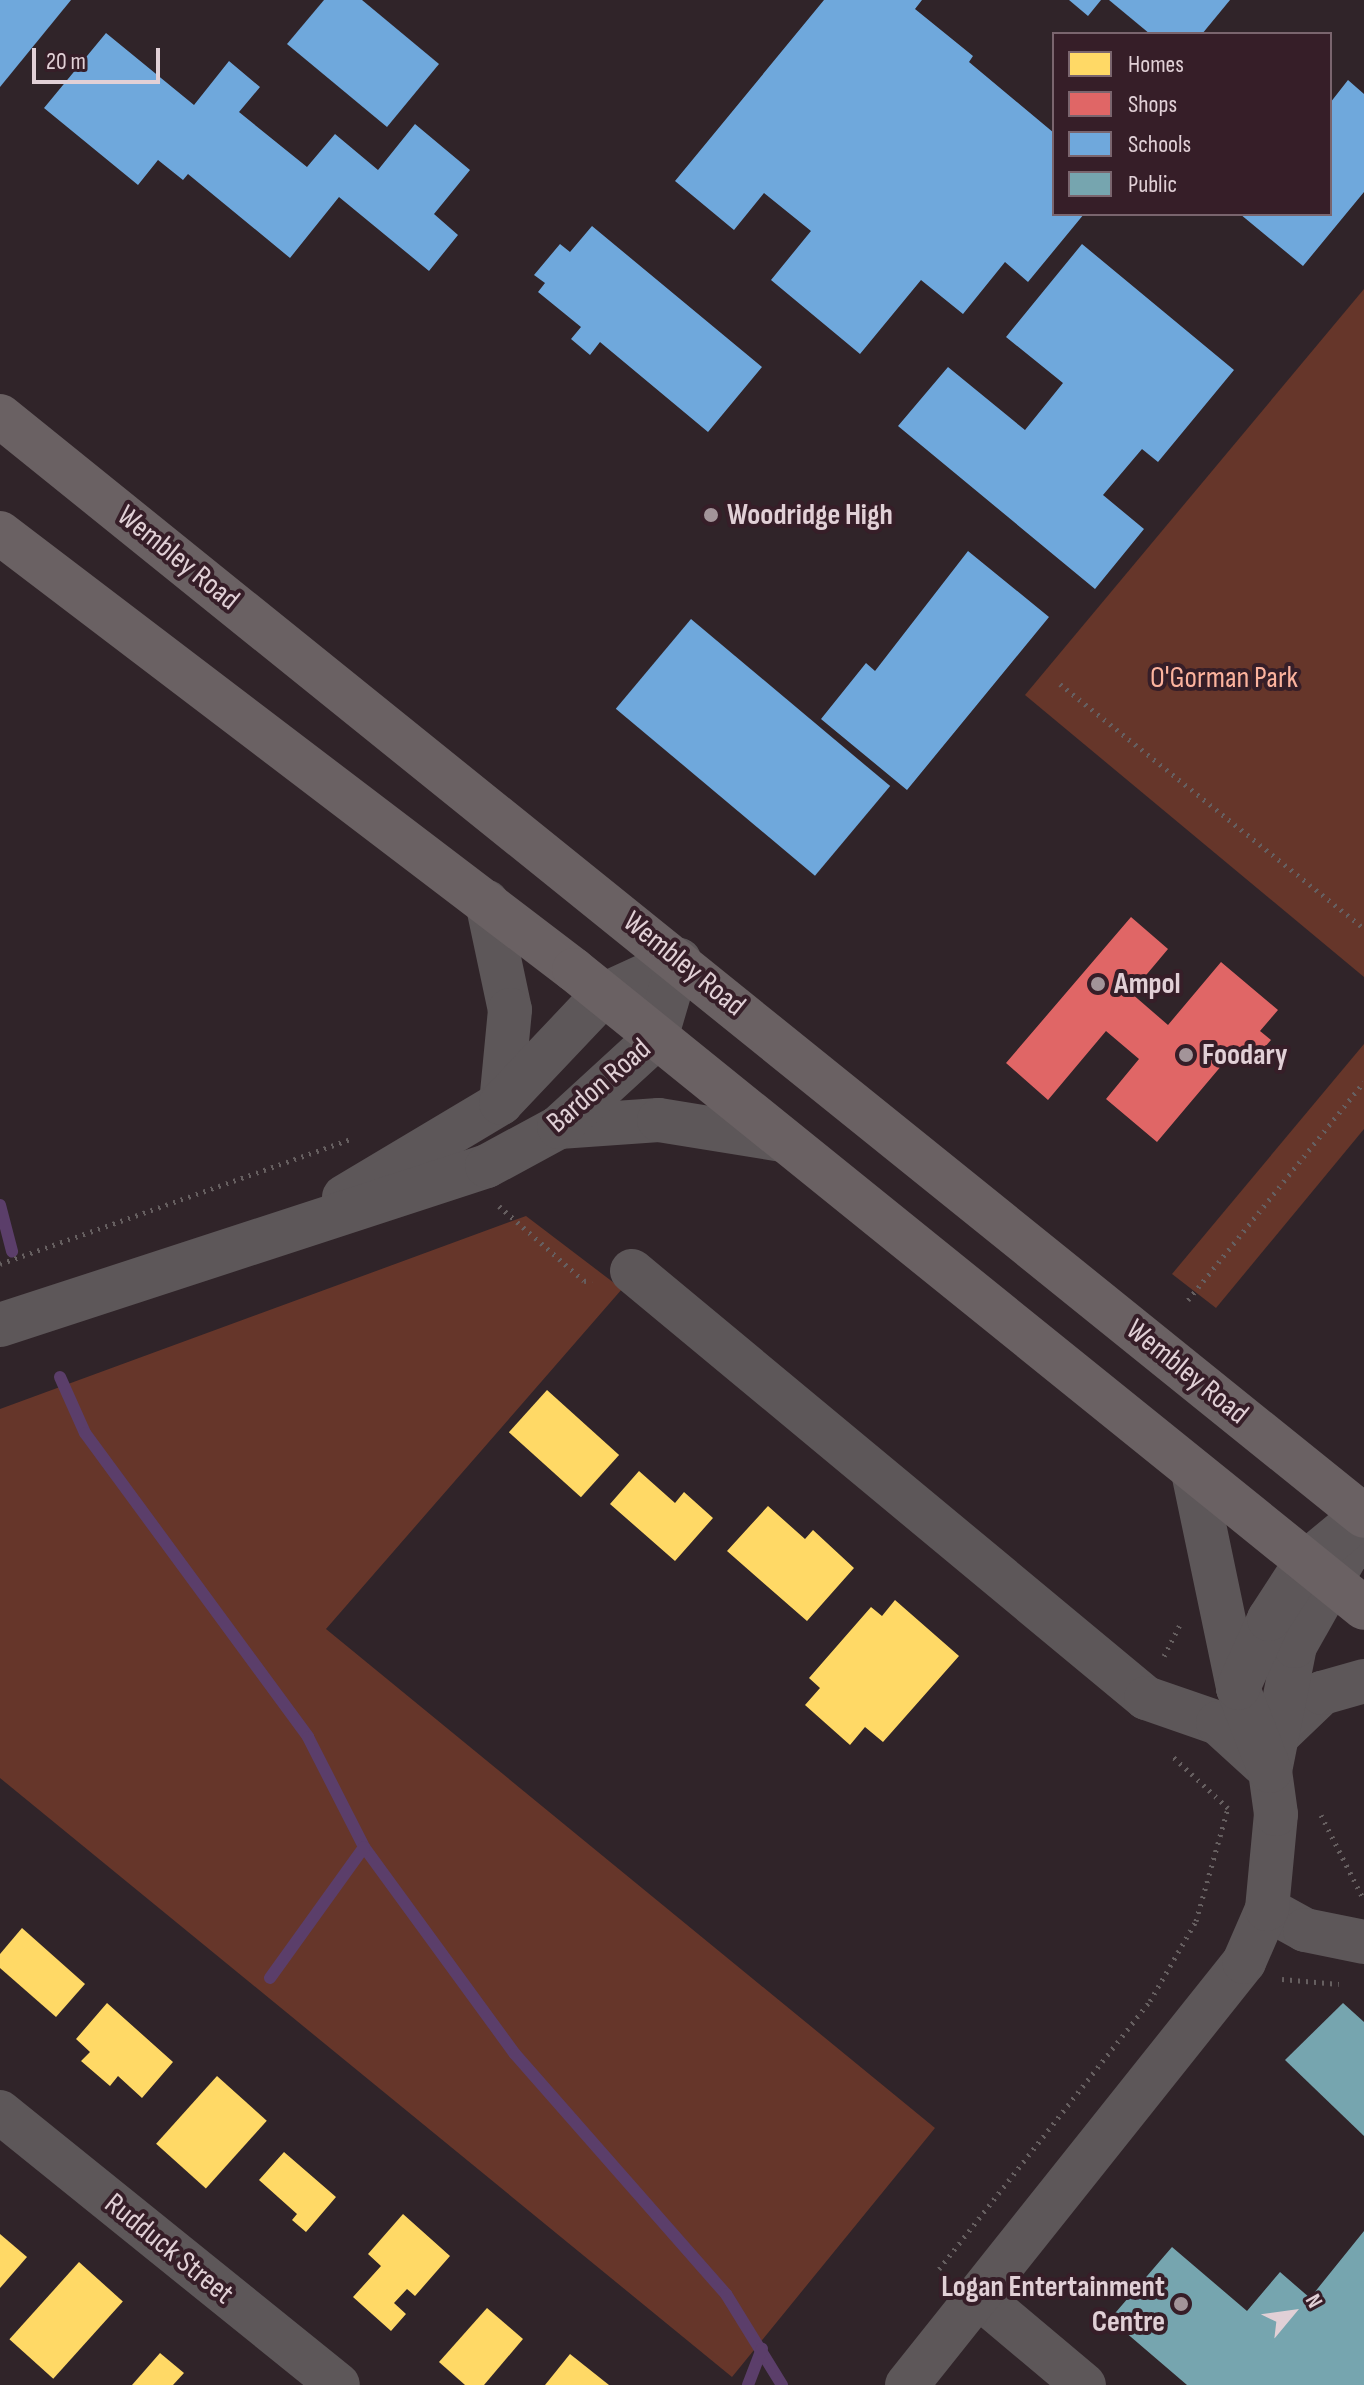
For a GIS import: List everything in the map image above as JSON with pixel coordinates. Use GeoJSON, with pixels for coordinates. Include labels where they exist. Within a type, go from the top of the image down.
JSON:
{"type":"FeatureCollection","features":[{"type":"Feature","properties":{"kind":"main road","name":"Wembley Road"},"geometry":{"type":"LineString","coordinates":[[0,416],[679,960],[1364,1515]]}},
{"type":"Feature","properties":{"kind":"main road"},"geometry":{"type":"LineString","coordinates":[[0,533],[487,902],[1335,1585]]}},
{"type":"Feature","properties":{"kind":"street"},"geometry":{"type":"LineString","coordinates":[[487,902],[510,1010],[501,1103]]}},
{"type":"Feature","properties":{"kind":"street","name":"Bardon Road"},"geometry":{"type":"LineString","coordinates":[[319,1215],[388,1164],[501,1103],[603,995],[679,960]]}},
{"type":"Feature","properties":{"kind":"street","name":"Bardon Road"},"geometry":{"type":"LineString","coordinates":[[0,1325],[319,1215],[487,1166],[559,1127],[656,1038],[679,960]]}},
{"type":"Feature","properties":{"kind":"street"},"geometry":{"type":"LineString","coordinates":[[559,1127],[659,1120],[782,1140]]}},
{"type":"Feature","properties":{"kind":"street"},"geometry":{"type":"LineString","coordinates":[[632,1271],[1146,1698],[1218,1723],[1274,1753]]}},
{"type":"Feature","properties":{"kind":"street"},"geometry":{"type":"LineString","coordinates":[[1193,1472],[1238,1688],[1274,1753]]}},
{"type":"Feature","properties":{"kind":"street"},"geometry":{"type":"LineString","coordinates":[[907,2385],[1244,1962],[1267,1909],[1277,1858],[1274,1753],[1295,1646],[1335,1585],[1364,1515]]}},
{"type":"Feature","properties":{"kind":"street"},"geometry":{"type":"LineString","coordinates":[[1238,1688],[1269,1619],[1335,1585]]}},
{"type":"Feature","properties":{"kind":"street"},"geometry":{"type":"LineString","coordinates":[[1274,1753],[1322,1693],[1364,1681]]}},
{"type":"Feature","properties":{"kind":"street"},"geometry":{"type":"LineString","coordinates":[[1267,1909],[1305,1930],[1364,1942]]}},
{"type":"Feature","properties":{"kind":"street","name":"Rudduck Street"},"geometry":{"type":"LineString","coordinates":[[0,2112],[338,2385]]}},
{"type":"Feature","properties":{"kind":"street"},"geometry":{"type":"LineString","coordinates":[[979,2297],[1084,2385]]}},
{"type":"Feature","properties":{"kind":"path"},"geometry":{"type":"LineString","coordinates":[[1060,684],[1364,928]]}},
{"type":"Feature","properties":{"kind":"path"},"geometry":{"type":"LineString","coordinates":[[1188,1300],[1364,1082]]}},
{"type":"Feature","properties":{"kind":"path"},"geometry":{"type":"LineString","coordinates":[[0,1264],[366,1133]]}},
{"type":"Feature","properties":{"kind":"path"},"geometry":{"type":"LineString","coordinates":[[487,1166],[488,1196],[584,1281],[632,1271]]}},
{"type":"Feature","properties":{"kind":"path"},"geometry":{"type":"LineString","coordinates":[[935,2275],[1150,2001],[1196,1921],[1228,1808],[1142,1728],[1146,1698],[1185,1614]]}},
{"type":"Feature","properties":{"kind":"path"},"geometry":{"type":"LineString","coordinates":[[1317,1808],[1364,1900]]}},
{"type":"Feature","properties":{"kind":"path"},"geometry":{"type":"LineString","coordinates":[[1244,1962],[1293,1984],[1349,1984]]}},
{"type":"Feature","properties":{"kind":"green space","name":"O'Gorman Park"},"geometry":{"type":"Polygon","coordinates":[[[1364,289],[1364,977],[1025,695],[1364,289]]]}},
{"type":"Feature","properties":{"kind":"green space"},"geometry":{"type":"Polygon","coordinates":[[[1364,1044],[1364,1129],[1216,1308],[1172,1274],[1364,1044]]]}},
{"type":"Feature","properties":{"kind":"green space"},"geometry":{"type":"Polygon","coordinates":[[[526,1216],[622,1289],[326,1629],[935,2128],[732,2377],[0,1778],[0,1409],[526,1216]]]}},
{"type":"Feature","properties":{"kind":"building: Homes"},"geometry":{"type":"Polygon","coordinates":[[[547,1390],[619,1455],[581,1497],[509,1432],[547,1390]]]}},
{"type":"Feature","properties":{"kind":"building: Homes"},"geometry":{"type":"Polygon","coordinates":[[[639,1471],[675,1503],[684,1492],[713,1518],[675,1561],[610,1504],[639,1471]]]}},
{"type":"Feature","properties":{"kind":"building: Homes"},"geometry":{"type":"Polygon","coordinates":[[[768,1506],[805,1539],[813,1530],[854,1568],[807,1621],[727,1551],[768,1506]]]}},
{"type":"Feature","properties":{"kind":"building: Homes"},"geometry":{"type":"Polygon","coordinates":[[[895,1600],[959,1656],[883,1742],[865,1727],[850,1745],[805,1705],[820,1688],[809,1678],[871,1607],[882,1616],[895,1600]]]}},
{"type":"Feature","properties":{"kind":"building: Homes"},"geometry":{"type":"Polygon","coordinates":[[[22,1928],[85,1984],[56,2017],[0,1968],[0,1954],[22,1928]]]}},
{"type":"Feature","properties":{"kind":"building: Homes"},"geometry":{"type":"Polygon","coordinates":[[[107,2003],[173,2062],[142,2098],[118,2076],[110,2086],[81,2061],[90,2052],[76,2039],[107,2003]]]}},
{"type":"Feature","properties":{"kind":"building: Homes"},"geometry":{"type":"Polygon","coordinates":[[[217,2076],[267,2121],[206,2188],[156,2144],[217,2076]]]}},
{"type":"Feature","properties":{"kind":"building: Homes"},"geometry":{"type":"Polygon","coordinates":[[[284,2152],[336,2197],[306,2232],[292,2220],[297,2214],[259,2180],[284,2152]]]}},
{"type":"Feature","properties":{"kind":"building: Homes"},"geometry":{"type":"Polygon","coordinates":[[[403,2214],[450,2256],[415,2296],[407,2289],[394,2303],[406,2314],[391,2331],[353,2297],[381,2266],[368,2254],[403,2214]]]}},
{"type":"Feature","properties":{"kind":"building: Homes"},"geometry":{"type":"Polygon","coordinates":[[[0,2234],[27,2257],[0,2288],[0,2234]]]}},
{"type":"Feature","properties":{"kind":"building: Homes"},"geometry":{"type":"Polygon","coordinates":[[[79,2262],[123,2301],[53,2379],[9,2339],[79,2262]]]}},
{"type":"Feature","properties":{"kind":"building: Homes"},"geometry":{"type":"Polygon","coordinates":[[[487,2308],[523,2339],[484,2385],[465,2385],[439,2362],[487,2308]]]}},
{"type":"Feature","properties":{"kind":"building: Homes"},"geometry":{"type":"Polygon","coordinates":[[[160,2353],[184,2373],[173,2385],[132,2385],[160,2353]]]}},
{"type":"Feature","properties":{"kind":"building: Homes"},"geometry":{"type":"Polygon","coordinates":[[[570,2354],[609,2385],[545,2385],[570,2354]]]}},
{"type":"Feature","properties":{"kind":"building: Shops"},"geometry":{"type":"Polygon","coordinates":[[[1131,917],[1168,949],[1131,993],[1168,1025],[1221,962],[1278,1010],[1260,1031],[1271,1040],[1249,1065],[1233,1052],[1157,1142],[1106,1099],[1139,1059],[1106,1031],[1048,1100],[1006,1063],[1131,917]]]}},
{"type":"Feature","properties":{"kind":"building: Schools"},"geometry":{"type":"Polygon","coordinates":[[[0,0],[71,0],[0,87],[0,0]]]}},
{"type":"Feature","properties":{"kind":"building: Schools"},"geometry":{"type":"Polygon","coordinates":[[[324,0],[362,0],[439,64],[387,127],[287,44],[324,0]]]}},
{"type":"Feature","properties":{"kind":"building: Schools"},"geometry":{"type":"Polygon","coordinates":[[[824,0],[922,0],[915,9],[973,56],[969,62],[1052,131],[1052,216],[1082,216],[1028,282],[1005,262],[963,314],[921,280],[860,354],[771,280],[811,231],[764,193],[734,230],[675,181],[824,0]]]}},
{"type":"Feature","properties":{"kind":"building: Schools"},"geometry":{"type":"Polygon","coordinates":[[[1069,0],[1101,0],[1088,16],[1069,0]]]}},
{"type":"Feature","properties":{"kind":"building: Schools"},"geometry":{"type":"Polygon","coordinates":[[[1109,0],[1230,0],[1204,32],[1148,32],[1109,0]]]}},
{"type":"Feature","properties":{"kind":"building: Schools"},"geometry":{"type":"Polygon","coordinates":[[[106,33],[194,105],[229,61],[260,87],[239,112],[307,167],[335,134],[378,170],[415,124],[470,170],[434,214],[458,235],[429,271],[339,197],[290,258],[188,174],[183,180],[158,160],[138,185],[44,108],[106,33]]]}},
{"type":"Feature","properties":{"kind":"building: Schools"},"geometry":{"type":"Polygon","coordinates":[[[1348,80],[1364,94],[1364,192],[1303,266],[1242,216],[1332,216],[1332,100],[1348,80]]]}},
{"type":"Feature","properties":{"kind":"building: Schools"},"geometry":{"type":"Polygon","coordinates":[[[592,226],[762,367],[708,432],[600,342],[590,355],[571,339],[581,327],[538,292],[545,283],[534,275],[560,244],[570,252],[592,226]]]}},
{"type":"Feature","properties":{"kind":"building: Schools"},"geometry":{"type":"Polygon","coordinates":[[[1082,244],[1234,370],[1158,462],[1142,449],[1103,495],[1144,529],[1095,589],[898,426],[948,367],[1025,430],[1063,383],[1006,337],[1082,244]]]}},
{"type":"Feature","properties":{"kind":"building: Schools"},"geometry":{"type":"Polygon","coordinates":[[[968,551],[1049,617],[907,790],[821,719],[866,663],[875,671],[968,551]]]}},
{"type":"Feature","properties":{"kind":"building: Schools"},"geometry":{"type":"Polygon","coordinates":[[[691,619],[890,786],[815,876],[616,709],[691,619]]]}},
{"type":"Feature","properties":{"kind":"building: Public"},"geometry":{"type":"Polygon","coordinates":[[[1343,2003],[1364,2022],[1364,2136],[1285,2060],[1343,2003]]]}},
{"type":"Feature","properties":{"kind":"building: Public","name":"Logan Entertainment Centre"},"geometry":{"type":"Polygon","coordinates":[[[1364,2231],[1364,2385],[1187,2385],[1110,2319],[1172,2247],[1247,2311],[1280,2272],[1310,2298],[1364,2231]]]}},
{"type":"Feature","properties":{"kind":"waterway"},"geometry":{"type":"LineString","coordinates":[[0,1205],[12,1251]]}},
{"type":"Feature","properties":{"kind":"waterway"},"geometry":{"type":"LineString","coordinates":[[60,1377],[85,1433],[308,1737],[364,1847],[515,2054],[726,2294],[782,2385]]}},
{"type":"Feature","properties":{"kind":"waterway"},"geometry":{"type":"LineString","coordinates":[[270,1978],[364,1847]]}},
{"type":"Feature","properties":{"kind":"waterway"},"geometry":{"type":"LineString","coordinates":[[748,2385],[762,2349]]}},
{"type":"Feature","properties":{"kind":"place","name":"Woodridge High"},"geometry":{"type":"Point","coordinates":[711,515]}},
{"type":"Feature","properties":{"kind":"place","name":"Ampol"},"geometry":{"type":"Point","coordinates":[1098,984]}},
{"type":"Feature","properties":{"kind":"place","name":"Foodary"},"geometry":{"type":"Point","coordinates":[1186,1055]}},
{"type":"Feature","properties":{"kind":"place","name":"Logan Entertainment Centre"},"geometry":{"type":"Point","coordinates":[1181,2304]}}]}
